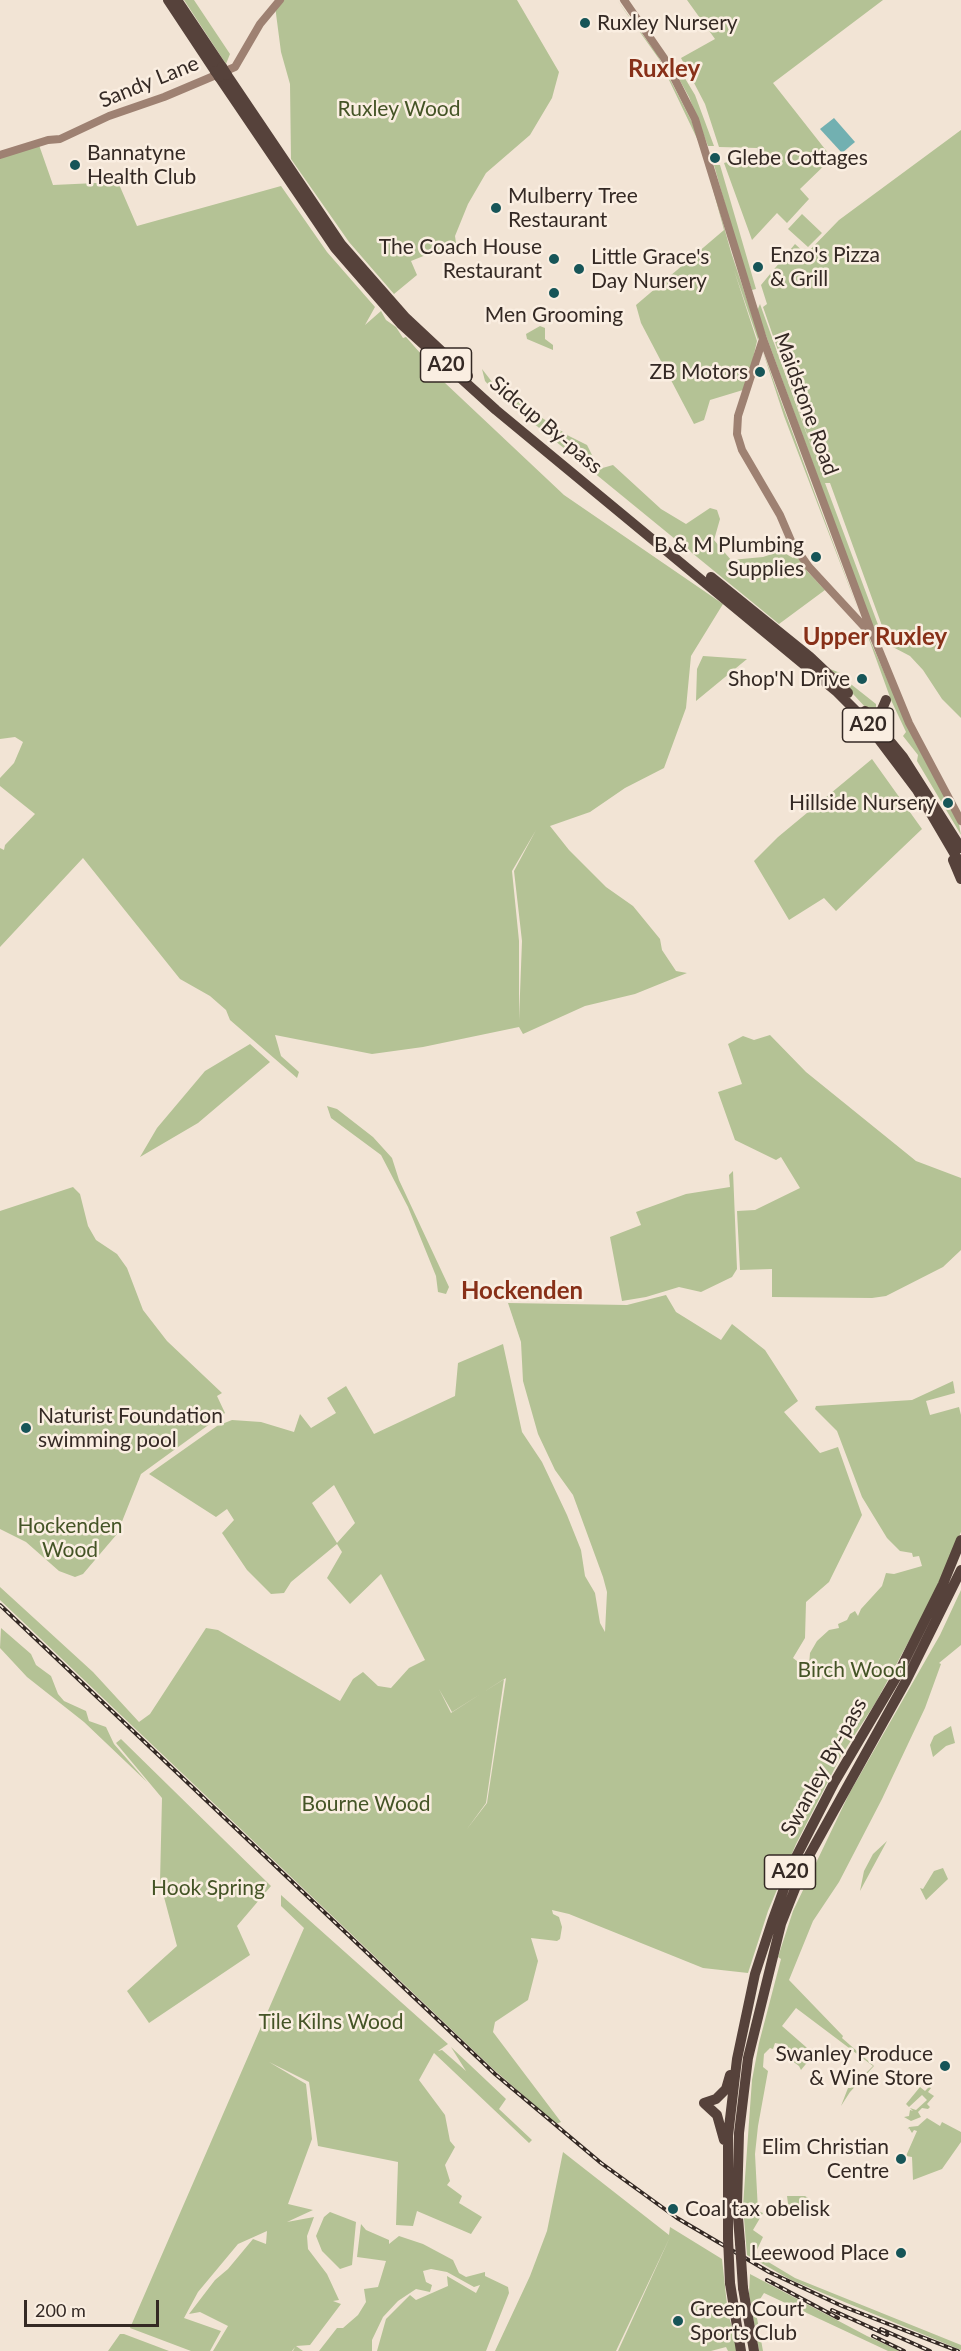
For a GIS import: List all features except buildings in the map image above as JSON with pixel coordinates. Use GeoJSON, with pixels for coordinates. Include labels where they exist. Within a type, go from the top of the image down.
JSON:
{"type":"FeatureCollection","features":[{"type":"Feature","properties":{"kind":"highway","name":"Sidcup By-pass"},"geometry":{"type":"LineString","coordinates":[[168,0],[341,244],[406,318],[499,403],[746,609]]}},
{"type":"Feature","properties":{"kind":"highway","name":"Sidcup By-pass"},"geometry":{"type":"LineString","coordinates":[[177,0],[221,73]]}},
{"type":"Feature","properties":{"kind":"highway","name":"A20"},"geometry":{"type":"LineString","coordinates":[[746,609],[760,616],[825,671],[854,700],[897,749],[930,796],[961,848]]}},
{"type":"Feature","properties":{"kind":"highway","name":"A20"},"geometry":{"type":"LineString","coordinates":[[746,609],[862,717],[930,811],[961,865]]}},
{"type":"Feature","properties":{"kind":"highway"},"geometry":{"type":"LineString","coordinates":[[760,616],[838,670]]}},
{"type":"Feature","properties":{"kind":"highway"},"geometry":{"type":"LineString","coordinates":[[885,700],[881,708],[882,720],[915,766],[930,796]]}},
{"type":"Feature","properties":{"kind":"highway","name":"A20"},"geometry":{"type":"LineString","coordinates":[[930,811],[961,879]]}},
{"type":"Feature","properties":{"kind":"highway","name":"Swanley By-pass"},"geometry":{"type":"LineString","coordinates":[[728,2234],[728,2136],[737,2059],[755,1974],[794,1861],[834,1784],[897,1676],[943,1584],[961,1540]]}},
{"type":"Feature","properties":{"kind":"highway","name":"Swanley By-pass"},"geometry":{"type":"LineString","coordinates":[[754,2351],[743,2292],[739,2133],[748,2058],[781,1924],[806,1861],[906,1681],[961,1570]]}},
{"type":"Feature","properties":{"kind":"highway"},"geometry":{"type":"LineString","coordinates":[[728,2234],[724,2216],[724,2134],[717,2115],[704,2103],[716,2099],[726,2089],[747,2016]]}},
{"type":"Feature","properties":{"kind":"highway","name":"A20"},"geometry":{"type":"LineString","coordinates":[[728,2234],[730,2283],[741,2351]]}},
{"type":"Feature","properties":{"kind":"main road","name":"Sandy Lane"},"geometry":{"type":"LineString","coordinates":[[0,155],[48,140],[60,139],[109,116],[164,97],[235,67],[260,24],[280,0]]}},
{"type":"Feature","properties":{"kind":"main road","name":"Maidstone Road"},"geometry":{"type":"LineString","coordinates":[[624,0],[664,58],[698,128],[734,253],[763,339],[873,636],[909,723],[961,821]]}},
{"type":"Feature","properties":{"kind":"main road"},"geometry":{"type":"LineString","coordinates":[[763,339],[738,416],[737,434],[742,450],[780,515],[792,543],[809,567],[873,636]]}},
{"type":"Feature","properties":{"kind":"green space"},"geometry":{"type":"Polygon","coordinates":[[[184,0],[194,0],[230,54],[226,64],[184,0]]]}},
{"type":"Feature","properties":{"kind":"green space","name":"Ruxley Wood"},"geometry":{"type":"Polygon","coordinates":[[[282,0],[517,0],[559,72],[552,98],[530,135],[486,173],[468,204],[455,236],[456,243],[411,261],[417,275],[394,294],[349,242],[291,159],[290,84],[281,52],[275,6],[282,0]]]}},
{"type":"Feature","properties":{"kind":"green space"},"geometry":{"type":"Polygon","coordinates":[[[617,0],[657,54],[692,122],[702,148],[731,252],[759,336],[758,340],[734,270],[757,341],[752,363],[743,390],[710,400],[704,420],[694,424],[641,323],[636,305],[724,230],[702,149],[659,59],[617,0]]]}},
{"type":"Feature","properties":{"kind":"green space"},"geometry":{"type":"Polygon","coordinates":[[[687,0],[883,0],[773,83],[832,158],[800,189],[809,199],[787,223],[777,213],[752,240],[724,163],[731,161],[758,165],[757,148],[719,147],[705,104],[681,58],[715,39],[687,0]]]}},
{"type":"Feature","properties":{"kind":"green space"},"geometry":{"type":"Polygon","coordinates":[[[668,59],[674,60],[695,95],[714,146],[708,146],[689,97],[668,59]]]}},
{"type":"Feature","properties":{"kind":"green space"},"geometry":{"type":"Polygon","coordinates":[[[961,130],[961,718],[942,699],[923,670],[910,656],[889,645],[830,483],[825,483],[886,646],[876,636],[757,311],[760,304],[817,463],[763,307],[767,304],[761,285],[795,244],[806,254],[839,220],[961,130]]]}},
{"type":"Feature","properties":{"kind":"green space"},"geometry":{"type":"Polygon","coordinates":[[[39,145],[53,185],[118,182],[137,226],[281,186],[327,252],[375,307],[365,325],[381,311],[386,320],[396,327],[403,338],[406,337],[421,354],[428,356],[452,380],[450,383],[444,382],[564,495],[723,604],[691,656],[686,708],[664,768],[625,788],[590,812],[550,826],[569,850],[606,887],[633,906],[660,939],[662,950],[676,971],[687,973],[635,994],[585,1006],[523,1034],[519,1027],[423,1047],[372,1054],[275,1035],[281,1056],[299,1072],[297,1078],[230,1020],[226,1010],[210,996],[180,979],[83,858],[0,947],[0,848],[4,850],[5,845],[35,814],[0,786],[0,778],[14,763],[23,742],[15,737],[0,739],[0,157],[39,145]],[[536,830],[512,871],[519,941],[519,1020],[522,941],[514,871],[536,830]]]}},
{"type":"Feature","properties":{"kind":"green space"},"geometry":{"type":"Polygon","coordinates":[[[714,165],[720,165],[756,289],[752,290],[738,251],[714,165]]]}},
{"type":"Feature","properties":{"kind":"green space"},"geometry":{"type":"Polygon","coordinates":[[[802,214],[822,233],[808,247],[788,229],[802,214]]]}},
{"type":"Feature","properties":{"kind":"green space"},"geometry":{"type":"Polygon","coordinates":[[[540,326],[545,328],[545,339],[553,345],[553,350],[527,339],[526,334],[540,326]]]}},
{"type":"Feature","properties":{"kind":"green space"},"geometry":{"type":"Polygon","coordinates":[[[762,349],[815,494],[860,615],[784,416],[762,349]]]}},
{"type":"Feature","properties":{"kind":"green space"},"geometry":{"type":"Polygon","coordinates":[[[482,369],[496,387],[569,436],[587,445],[599,469],[613,465],[661,509],[686,524],[710,508],[717,510],[720,519],[714,540],[731,560],[763,557],[781,551],[793,558],[796,553],[807,571],[825,590],[779,624],[494,391],[485,381],[482,369]]]}},
{"type":"Feature","properties":{"kind":"green space"},"geometry":{"type":"Polygon","coordinates":[[[866,631],[913,738],[959,824],[961,835],[917,761],[918,755],[903,736],[906,732],[891,700],[866,631]]]}},
{"type":"Feature","properties":{"kind":"green space"},"geometry":{"type":"Polygon","coordinates":[[[703,656],[747,659],[696,701],[697,669],[703,656]]]}},
{"type":"Feature","properties":{"kind":"green space"},"geometry":{"type":"Polygon","coordinates":[[[830,669],[843,674],[852,685],[876,704],[876,708],[879,706],[878,721],[830,669]]]}},
{"type":"Feature","properties":{"kind":"green space"},"geometry":{"type":"Polygon","coordinates":[[[872,759],[922,829],[836,911],[824,898],[789,920],[754,861],[778,837],[872,759]]]}},
{"type":"Feature","properties":{"kind":"green space"},"geometry":{"type":"Polygon","coordinates":[[[770,1035],[806,1072],[916,1161],[961,1178],[961,1250],[943,1267],[886,1296],[872,1298],[772,1297],[772,1269],[740,1270],[737,1211],[755,1210],[800,1188],[781,1157],[776,1160],[735,1140],[718,1092],[742,1084],[728,1044],[743,1036],[754,1040],[770,1035]]]}},
{"type":"Feature","properties":{"kind":"green space"},"geometry":{"type":"Polygon","coordinates":[[[250,1044],[270,1062],[198,1123],[140,1157],[157,1128],[205,1071],[250,1044]]]}},
{"type":"Feature","properties":{"kind":"green space"},"geometry":{"type":"Polygon","coordinates":[[[327,1106],[337,1109],[373,1137],[392,1158],[399,1180],[449,1287],[446,1294],[438,1292],[436,1276],[408,1207],[381,1155],[331,1118],[327,1106]]]}},
{"type":"Feature","properties":{"kind":"green space"},"geometry":{"type":"Polygon","coordinates":[[[733,1171],[737,1269],[732,1277],[701,1292],[679,1287],[646,1297],[622,1301],[610,1237],[641,1225],[636,1212],[686,1194],[730,1187],[729,1175],[733,1171]]]}},
{"type":"Feature","properties":{"kind":"green space","name":"Hockenden Wood"},"geometry":{"type":"Polygon","coordinates":[[[73,1187],[80,1194],[88,1226],[96,1240],[117,1254],[127,1268],[143,1310],[167,1341],[222,1393],[217,1396],[225,1413],[141,1474],[117,1534],[83,1574],[75,1577],[59,1571],[26,1542],[0,1529],[0,1211],[73,1187]]]}},
{"type":"Feature","properties":{"kind":"green space"},"geometry":{"type":"Polygon","coordinates":[[[666,1295],[676,1312],[721,1340],[732,1324],[765,1350],[798,1401],[784,1412],[820,1453],[838,1447],[862,1515],[829,1582],[806,1602],[805,1638],[793,1658],[806,1668],[809,1665],[810,1653],[817,1641],[829,1630],[839,1628],[838,1624],[847,1620],[850,1614],[855,1611],[858,1616],[861,1609],[882,1586],[886,1573],[894,1574],[922,1566],[919,1556],[913,1557],[912,1553],[900,1551],[887,1538],[862,1497],[837,1431],[815,1409],[816,1406],[912,1400],[953,1381],[955,1393],[926,1401],[930,1415],[959,1407],[961,1415],[961,1532],[930,1602],[876,1702],[841,1756],[796,1844],[768,1911],[748,1973],[703,1968],[569,1914],[552,1910],[553,1914],[559,1917],[562,1927],[560,1939],[557,1941],[531,1938],[538,1961],[528,2000],[495,2022],[493,2032],[561,2122],[556,2124],[491,2067],[0,1600],[0,1587],[93,1672],[139,1722],[150,1714],[206,1628],[218,1630],[340,1701],[353,1679],[363,1672],[378,1686],[391,1688],[409,1668],[425,1660],[381,1574],[350,1604],[327,1578],[342,1552],[337,1544],[291,1582],[284,1593],[271,1594],[247,1570],[222,1533],[234,1520],[227,1509],[216,1517],[149,1474],[217,1426],[232,1420],[261,1422],[294,1432],[300,1414],[311,1428],[336,1413],[327,1398],[346,1386],[374,1434],[455,1396],[458,1363],[503,1344],[522,1432],[542,1462],[567,1515],[581,1550],[585,1576],[595,1593],[600,1623],[605,1632],[607,1592],[603,1577],[573,1495],[555,1470],[538,1434],[523,1381],[521,1342],[508,1303],[627,1305],[666,1295]],[[334,1485],[312,1503],[337,1543],[355,1523],[334,1485]],[[506,1678],[504,1679],[486,1803],[467,1829],[487,1803],[506,1678]],[[439,1689],[451,1713],[482,1693],[452,1712],[439,1689]]]}},
{"type":"Feature","properties":{"kind":"green space"},"geometry":{"type":"Polygon","coordinates":[[[961,1590],[961,1645],[939,1663],[941,1664],[925,1708],[882,1799],[839,1882],[813,1921],[789,1980],[843,2036],[842,2038],[874,2066],[850,2092],[841,2106],[848,2088],[851,2088],[873,2066],[796,2008],[782,2026],[814,2054],[801,2070],[780,2052],[780,2044],[775,2043],[773,2049],[770,2048],[764,2054],[763,2067],[768,2071],[755,2154],[758,2211],[763,2213],[753,2230],[763,2237],[755,2254],[795,2278],[961,2345],[961,2350],[791,2280],[747,2255],[743,2206],[752,2080],[759,2043],[781,1959],[778,1957],[793,1911],[849,1794],[940,1635],[961,1590]]]}},
{"type":"Feature","properties":{"kind":"green space"},"geometry":{"type":"Polygon","coordinates":[[[1,1628],[31,1654],[36,1665],[51,1676],[58,1694],[64,1701],[86,1711],[89,1721],[106,1727],[114,1744],[147,1782],[84,1722],[27,1677],[0,1648],[1,1628]]]}},
{"type":"Feature","properties":{"kind":"green space"},"geometry":{"type":"Polygon","coordinates":[[[951,1726],[955,1743],[946,1746],[933,1757],[930,1745],[934,1736],[951,1726]]]}},
{"type":"Feature","properties":{"kind":"green space","name":"Hook Spring"},"geometry":{"type":"Polygon","coordinates":[[[121,1739],[271,1886],[237,1926],[250,1955],[149,2023],[127,1991],[177,1946],[160,1882],[162,1798],[116,1743],[121,1739]]]}},
{"type":"Feature","properties":{"kind":"green space"},"geometry":{"type":"Polygon","coordinates":[[[887,1841],[860,1891],[864,1871],[873,1854],[887,1841]]]}},
{"type":"Feature","properties":{"kind":"green space"},"geometry":{"type":"Polygon","coordinates":[[[943,1868],[948,1879],[926,1900],[920,1888],[923,1889],[934,1871],[943,1868]]]}},
{"type":"Feature","properties":{"kind":"green space","name":"Tile Kilns Wood"},"geometry":{"type":"Polygon","coordinates":[[[281,1895],[448,2044],[438,2051],[442,2050],[466,2071],[451,2047],[506,2099],[499,2109],[532,2140],[529,2143],[434,2053],[419,2080],[445,2115],[450,2141],[455,2147],[445,2165],[450,2181],[447,2185],[462,2196],[459,2203],[482,2217],[471,2234],[417,2211],[413,2226],[396,2225],[398,2162],[318,2146],[309,2082],[269,2062],[306,2084],[312,2139],[288,2204],[313,2210],[287,2222],[314,2217],[307,2236],[308,2249],[327,2274],[339,2300],[333,2301],[341,2304],[310,2345],[296,2346],[303,2351],[293,2351],[295,2347],[292,2351],[213,2351],[228,2326],[200,2312],[189,2314],[215,2280],[228,2269],[253,2239],[266,2244],[267,2231],[238,2244],[198,2292],[184,2318],[221,2331],[210,2351],[191,2351],[130,2328],[304,1928],[281,1906],[281,1895]]]}},
{"type":"Feature","properties":{"kind":"green space"},"geometry":{"type":"Polygon","coordinates":[[[920,2087],[925,2091],[931,2088],[928,2092],[934,2096],[927,2104],[930,2107],[928,2109],[922,2108],[918,2112],[921,2117],[911,2121],[904,2117],[909,2116],[910,2110],[913,2111],[910,2108],[916,2110],[927,2100],[922,2095],[909,2107],[906,2104],[920,2087]]]}},
{"type":"Feature","properties":{"kind":"green space"},"geometry":{"type":"Polygon","coordinates":[[[927,2118],[940,2126],[942,2122],[961,2132],[961,2142],[942,2169],[913,2180],[912,2157],[906,2156],[917,2131],[914,2130],[912,2133],[909,2128],[907,2130],[909,2127],[918,2126],[927,2118]]]}},
{"type":"Feature","properties":{"kind":"green space"},"geometry":{"type":"Polygon","coordinates":[[[563,2152],[669,2235],[670,2227],[722,2259],[728,2314],[740,2351],[728,2351],[726,2347],[711,2351],[618,2351],[670,2237],[616,2351],[495,2351],[530,2276],[547,2231],[563,2152]]]}},
{"type":"Feature","properties":{"kind":"green space"},"geometry":{"type":"Polygon","coordinates":[[[787,2196],[805,2196],[810,2199],[808,2206],[811,2212],[803,2208],[800,2212],[793,2206],[789,2211],[787,2196]]]}},
{"type":"Feature","properties":{"kind":"green space"},"geometry":{"type":"Polygon","coordinates":[[[330,2212],[356,2222],[352,2265],[340,2269],[322,2251],[316,2236],[324,2217],[330,2212]]]}},
{"type":"Feature","properties":{"kind":"green space"},"geometry":{"type":"Polygon","coordinates":[[[361,2224],[366,2230],[389,2240],[389,2244],[399,2236],[423,2244],[453,2260],[459,2273],[466,2277],[485,2272],[485,2276],[508,2287],[509,2293],[486,2351],[377,2351],[386,2319],[410,2295],[416,2300],[448,2286],[447,2276],[476,2293],[480,2285],[474,2287],[447,2272],[431,2269],[423,2271],[426,2282],[432,2285],[430,2292],[416,2289],[398,2301],[383,2317],[372,2340],[372,2351],[319,2351],[337,2328],[343,2328],[358,2315],[366,2302],[364,2289],[378,2287],[386,2261],[357,2257],[361,2224]]]}},
{"type":"Feature","properties":{"kind":"green space"},"geometry":{"type":"Polygon","coordinates":[[[750,2274],[900,2351],[888,2351],[764,2293],[755,2307],[763,2351],[759,2351],[749,2294],[750,2274]]]}},
{"type":"Feature","properties":{"kind":"green space"},"geometry":{"type":"Polygon","coordinates":[[[120,2334],[124,2334],[169,2351],[108,2351],[120,2334]]]}},
{"type":"Feature","properties":{"kind":"water"},"geometry":{"type":"Polygon","coordinates":[[[834,118],[855,142],[842,153],[820,129],[834,118]]]}},
{"type":"Feature","properties":{"kind":"railway"},"geometry":{"type":"LineString","coordinates":[[0,1605],[495,2074],[601,2163],[677,2218],[769,2272],[842,2306],[958,2351]]}},
{"type":"Feature","properties":{"kind":"railway"},"geometry":{"type":"LineString","coordinates":[[767,2280],[838,2318]]}},
{"type":"Feature","properties":{"kind":"railway"},"geometry":{"type":"LineString","coordinates":[[832,2310],[887,2335]]}},
{"type":"Feature","properties":{"kind":"railway"},"geometry":{"type":"LineString","coordinates":[[881,2329],[930,2351]]}},
{"type":"Feature","properties":{"kind":"railway"},"geometry":{"type":"LineString","coordinates":[[873,2336],[904,2351]]}},
{"type":"Feature","properties":{"kind":"place","name":"Ruxley Nursery"},"geometry":{"type":"Point","coordinates":[585,23]}},
{"type":"Feature","properties":{"kind":"place","name":"Glebe Cottages"},"geometry":{"type":"Point","coordinates":[715,158]}},
{"type":"Feature","properties":{"kind":"place","name":"Bannatyne Health Club"},"geometry":{"type":"Point","coordinates":[75,165]}},
{"type":"Feature","properties":{"kind":"place","name":"Mulberry Tree Restaurant"},"geometry":{"type":"Point","coordinates":[496,208]}},
{"type":"Feature","properties":{"kind":"place","name":"The Coach House Restaurant"},"geometry":{"type":"Point","coordinates":[554,259]}},
{"type":"Feature","properties":{"kind":"place","name":"Enzo's Pizza & Grill"},"geometry":{"type":"Point","coordinates":[758,267]}},
{"type":"Feature","properties":{"kind":"place","name":"Little Grace's Day Nursery"},"geometry":{"type":"Point","coordinates":[579,269]}},
{"type":"Feature","properties":{"kind":"place","name":"Men Grooming"},"geometry":{"type":"Point","coordinates":[554,293]}},
{"type":"Feature","properties":{"kind":"place","name":"ZB Motors"},"geometry":{"type":"Point","coordinates":[760,372]}},
{"type":"Feature","properties":{"kind":"place","name":"B & M Plumbing Supplies"},"geometry":{"type":"Point","coordinates":[816,557]}},
{"type":"Feature","properties":{"kind":"place","name":"Shop'N Drive"},"geometry":{"type":"Point","coordinates":[862,679]}},
{"type":"Feature","properties":{"kind":"place","name":"Hillside Nursery"},"geometry":{"type":"Point","coordinates":[948,803]}},
{"type":"Feature","properties":{"kind":"place","name":"Naturist Foundation swimming pool"},"geometry":{"type":"Point","coordinates":[26,1428]}},
{"type":"Feature","properties":{"kind":"place","name":"Swanley Produce & Wine Store"},"geometry":{"type":"Point","coordinates":[945,2066]}},
{"type":"Feature","properties":{"kind":"place","name":"Elim Christian Centre"},"geometry":{"type":"Point","coordinates":[901,2159]}},
{"type":"Feature","properties":{"kind":"place","name":"Coal tax obelisk"},"geometry":{"type":"Point","coordinates":[673,2209]}},
{"type":"Feature","properties":{"kind":"place","name":"Leewood Place"},"geometry":{"type":"Point","coordinates":[901,2253]}},
{"type":"Feature","properties":{"kind":"place","name":"Green Court Sports Club"},"geometry":{"type":"Point","coordinates":[678,2321]}},
{"type":"Feature","properties":{"kind":"district","name":"Ruxley"},"geometry":{"type":"Point","coordinates":[664,69]}},
{"type":"Feature","properties":{"kind":"district","name":"Upper Ruxley"},"geometry":{"type":"Point","coordinates":[875,637]}},
{"type":"Feature","properties":{"kind":"district","name":"Hockenden"},"geometry":{"type":"Point","coordinates":[522,1291]}},
{"type":"Feature","properties":{"kind":"park label","name":"Birch Wood"},"geometry":{"type":"Point","coordinates":[852,1670]}},
{"type":"Feature","properties":{"kind":"park label","name":"Bourne Wood"},"geometry":{"type":"Point","coordinates":[366,1804]}}]}
